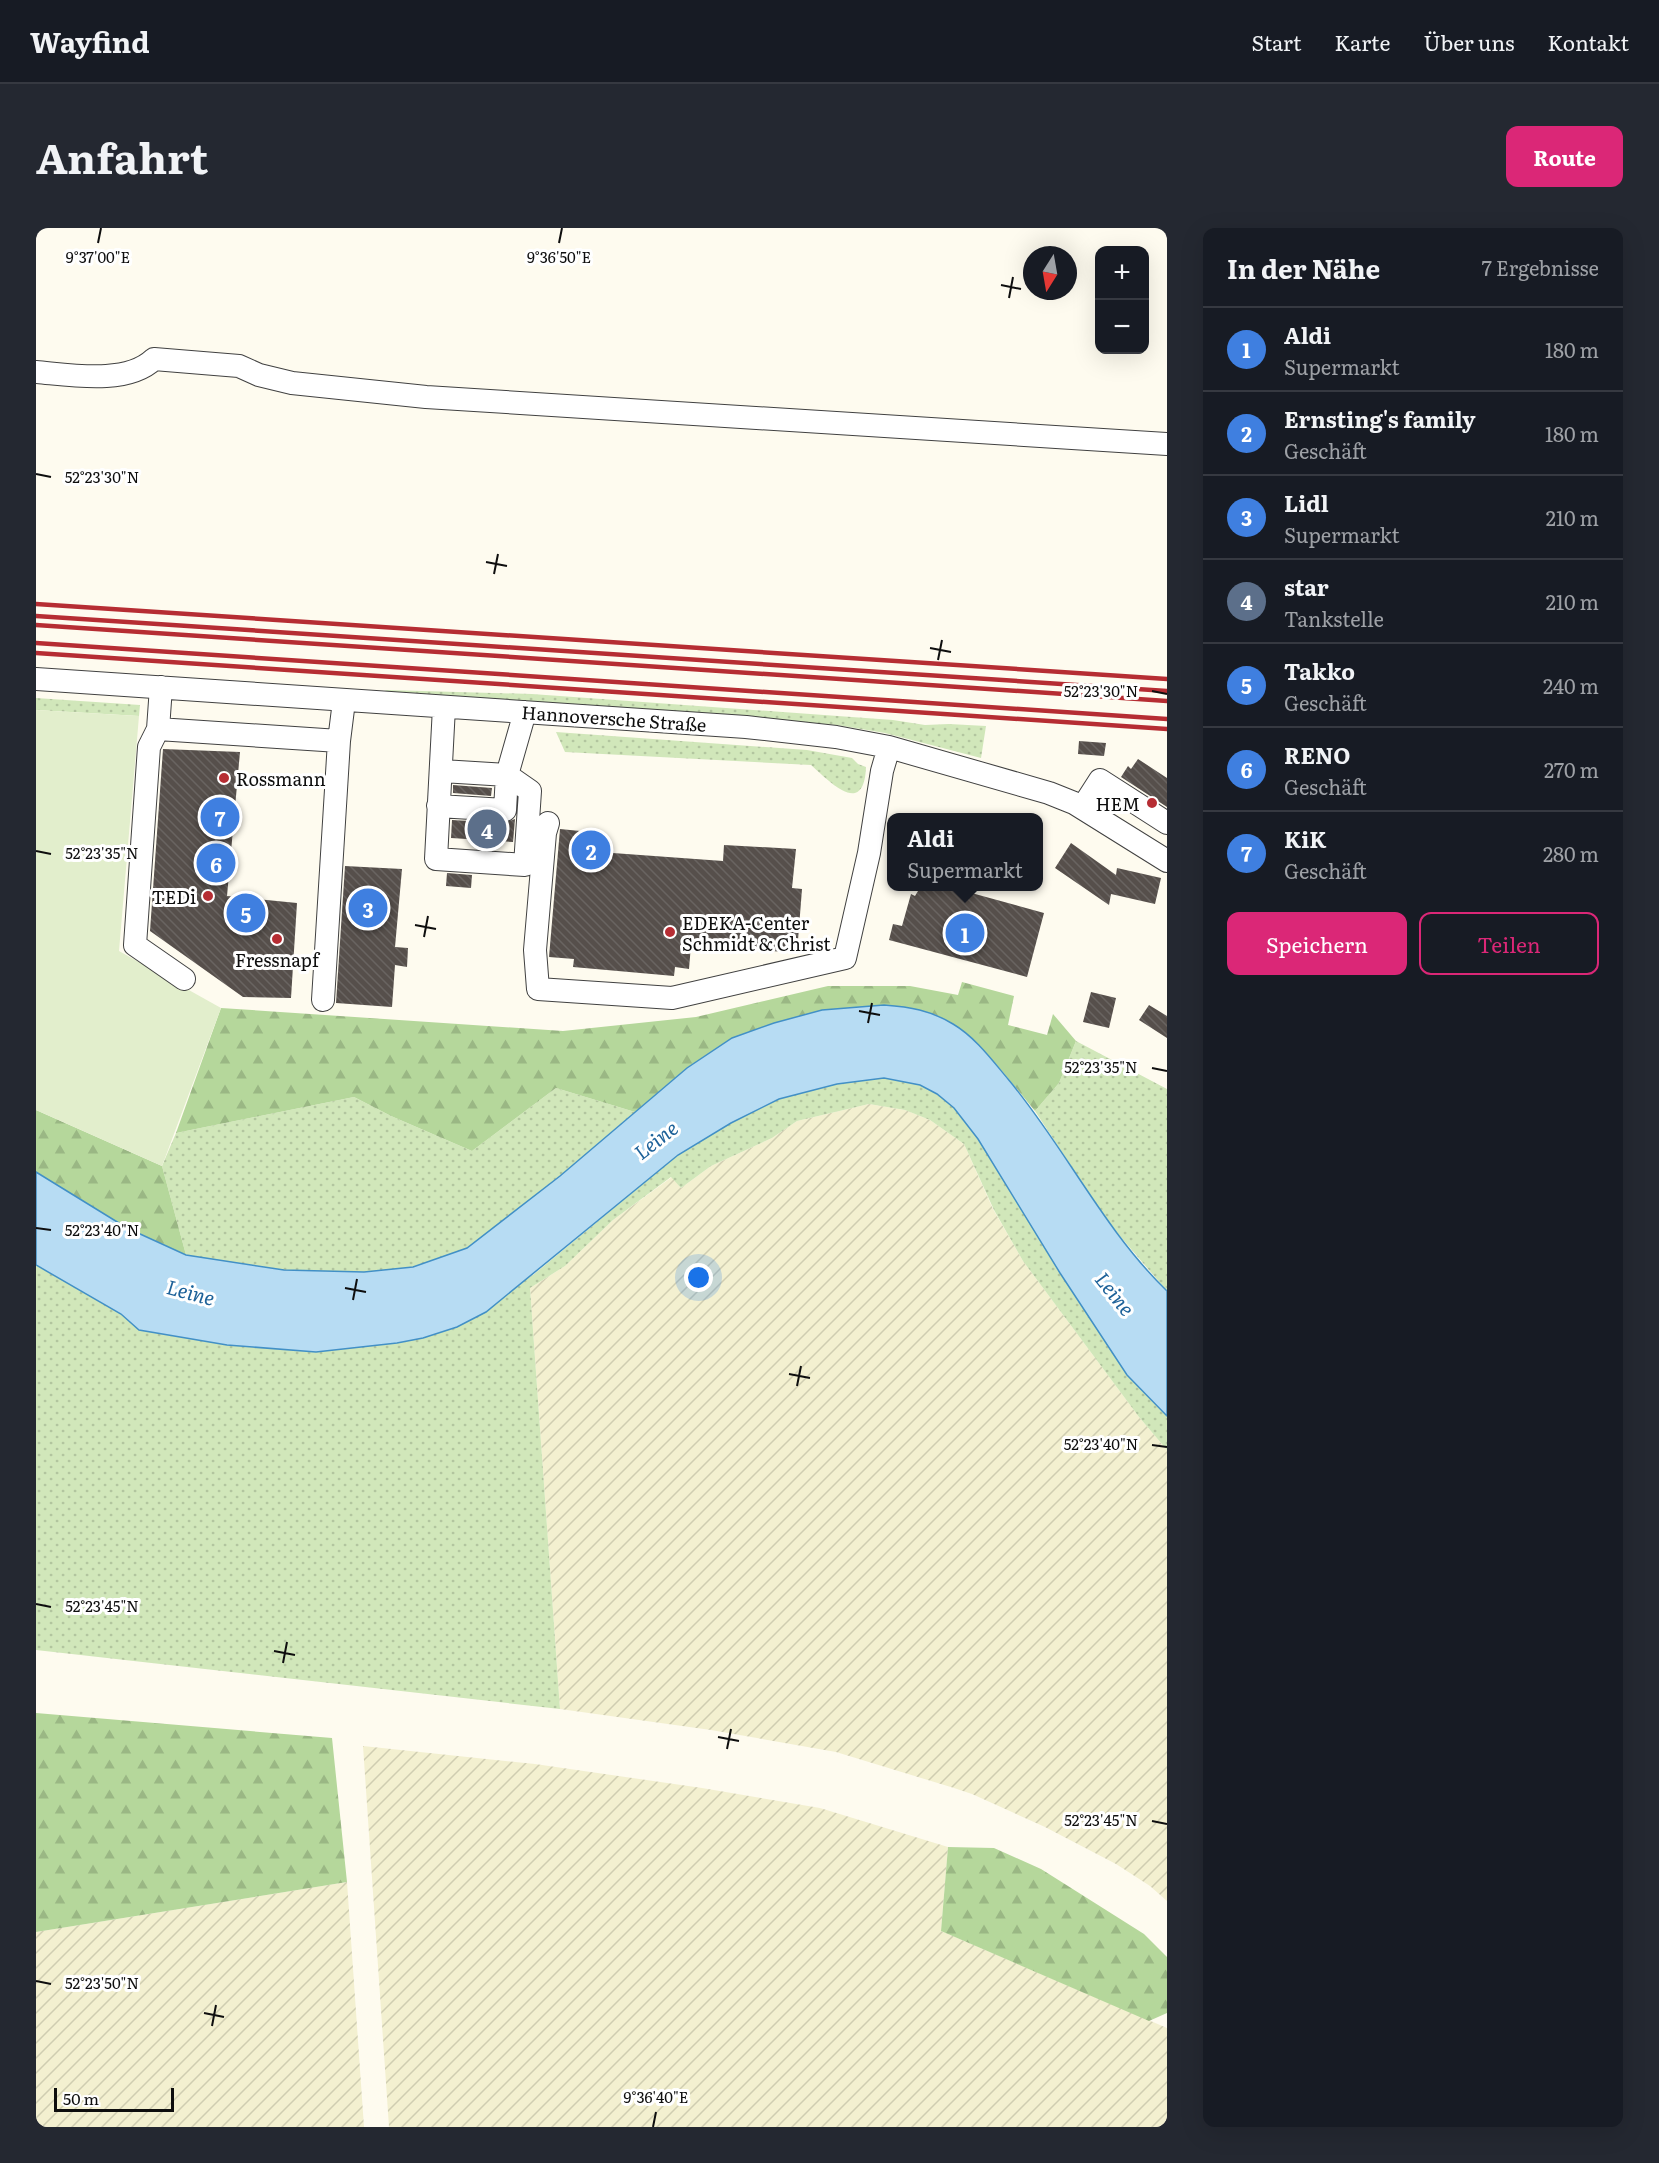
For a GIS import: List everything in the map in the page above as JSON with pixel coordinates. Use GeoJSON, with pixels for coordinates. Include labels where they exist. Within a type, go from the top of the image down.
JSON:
{"type":"FeatureCollection","features":[{"type":"Feature","properties":{"kind":"street"},"geometry":{"type":"LineString","coordinates":[[36,372],[73,375],[127,374],[145,368],[154,359],[239,366],[259,375],[292,383],[426,397],[1167,444]]}},
{"type":"Feature","properties":{"kind":"street","name":"Hannoversche Straße"},"geometry":{"type":"LineString","coordinates":[[36,679],[746,727],[836,737],[889,747],[1049,793],[1082,808],[1167,861]]}},
{"type":"Feature","properties":{"kind":"street"},"geometry":{"type":"LineString","coordinates":[[161,687],[158,729],[148,747],[135,945],[184,979]]}},
{"type":"Feature","properties":{"kind":"street"},"geometry":{"type":"LineString","coordinates":[[323,1000],[339,741],[344,701]]}},
{"type":"Feature","properties":{"kind":"street"},"geometry":{"type":"LineString","coordinates":[[440,789],[507,785],[530,791],[525,865],[436,859],[444,707]]}},
{"type":"Feature","properties":{"kind":"street"},"geometry":{"type":"LineString","coordinates":[[440,789],[505,810],[507,785],[525,712]]}},
{"type":"Feature","properties":{"kind":"street"},"geometry":{"type":"LineString","coordinates":[[158,729],[339,741]]}},
{"type":"Feature","properties":{"kind":"street"},"geometry":{"type":"LineString","coordinates":[[548,823],[545,833],[535,950],[538,989],[672,998],[846,958],[869,853],[882,771],[889,747]]}},
{"type":"Feature","properties":{"kind":"street"},"geometry":{"type":"LineString","coordinates":[[1082,808],[1100,780],[1167,823]]}},
{"type":"Feature","properties":{"kind":"shaded area"},"geometry":{"type":"Polygon","coordinates":[[[869,1104],[905,1110],[930,1120],[964,1144],[993,1209],[1023,1261],[1139,1417],[1167,1450],[1167,1901],[1150,1886],[1116,1864],[1045,1827],[954,1788],[836,1752],[711,1730],[560,1709],[530,1288],[565,1266],[613,1220],[672,1177],[681,1188],[711,1166],[772,1138],[797,1121],[869,1104]]]}},
{"type":"Feature","properties":{"kind":"shaded area"},"geometry":{"type":"Polygon","coordinates":[[[363,1746],[535,1764],[820,1808],[948,1847],[941,1931],[1167,2028],[1167,2127],[389,2127],[363,1746]]]}},
{"type":"Feature","properties":{"kind":"shaded area"},"geometry":{"type":"Polygon","coordinates":[[[347,1882],[364,2127],[36,2127],[36,1932],[347,1882]]]}},
{"type":"Feature","properties":{"kind":"green space"},"geometry":{"type":"Polygon","coordinates":[[[387,690],[532,694],[893,720],[925,725],[986,726],[981,758],[885,733],[837,725],[379,693],[387,690]]]}},
{"type":"Feature","properties":{"kind":"green space"},"geometry":{"type":"Polygon","coordinates":[[[36,698],[140,705],[139,716],[36,710],[36,698]]]}},
{"type":"Feature","properties":{"kind":"green space"},"geometry":{"type":"Polygon","coordinates":[[[36,710],[139,716],[119,951],[221,1008],[162,1166],[36,1110],[36,710]]]}},
{"type":"Feature","properties":{"kind":"green space"},"geometry":{"type":"Polygon","coordinates":[[[556,732],[807,750],[852,758],[858,764],[866,767],[864,782],[859,791],[853,793],[836,787],[811,765],[565,752],[556,732]]]}},
{"type":"Feature","properties":{"kind":"green space"},"geometry":{"type":"Polygon","coordinates":[[[962,982],[1014,996],[1008,1025],[1047,1035],[1053,1014],[1076,1041],[1059,1083],[1035,1111],[977,1045],[964,1033],[934,1014],[732,1038],[687,1068],[635,1112],[556,1088],[472,1151],[391,1116],[354,1097],[176,1133],[221,1008],[563,1031],[696,1017],[828,986],[910,986],[958,995],[962,982]]]}},
{"type":"Feature","properties":{"kind":"green space"},"geometry":{"type":"Polygon","coordinates":[[[1076,1041],[1167,1089],[1167,1291],[1107,1221],[1035,1111],[1059,1083],[1076,1041]]]}},
{"type":"Feature","properties":{"kind":"green space"},"geometry":{"type":"Polygon","coordinates":[[[884,1078],[920,1085],[937,1094],[954,1108],[978,1139],[1060,1273],[1127,1375],[1167,1416],[1167,1450],[1139,1417],[1023,1261],[994,1210],[964,1144],[930,1120],[905,1110],[869,1104],[797,1121],[772,1138],[711,1166],[681,1188],[671,1177],[613,1220],[565,1266],[530,1288],[560,1709],[36,1650],[36,1265],[121,1314],[139,1330],[227,1345],[315,1352],[423,1338],[533,1275],[678,1155],[731,1123],[779,1099],[837,1084],[884,1078]]]}},
{"type":"Feature","properties":{"kind":"green space"},"geometry":{"type":"Polygon","coordinates":[[[556,1088],[635,1112],[560,1176],[467,1248],[413,1267],[364,1272],[284,1270],[186,1255],[162,1166],[176,1133],[354,1097],[391,1116],[472,1151],[556,1088]]]}},
{"type":"Feature","properties":{"kind":"green space"},"geometry":{"type":"Polygon","coordinates":[[[36,1110],[162,1166],[186,1255],[127,1228],[36,1172],[36,1110]]]}},
{"type":"Feature","properties":{"kind":"green space"},"geometry":{"type":"Polygon","coordinates":[[[36,1713],[332,1738],[347,1882],[36,1932],[36,1713]]]}},
{"type":"Feature","properties":{"kind":"green space"},"geometry":{"type":"Polygon","coordinates":[[[948,1847],[994,1848],[1041,1869],[1144,1934],[1167,1957],[1167,2013],[1149,2021],[941,1931],[948,1847]]]}},
{"type":"Feature","properties":{"kind":"water","name":"Leine"},"geometry":{"type":"Polygon","coordinates":[[[884,1005],[911,1008],[936,1015],[961,1029],[976,1042],[1029,1105],[1123,1241],[1167,1291],[1167,1416],[1127,1375],[1060,1273],[978,1139],[954,1108],[937,1094],[920,1085],[884,1078],[837,1084],[779,1099],[731,1123],[678,1155],[486,1312],[457,1327],[423,1338],[316,1352],[227,1345],[139,1330],[121,1314],[36,1265],[36,1172],[127,1228],[186,1255],[284,1270],[364,1272],[413,1267],[467,1248],[560,1176],[687,1068],[732,1038],[774,1023],[822,1010],[884,1005]]]}},
{"type":"Feature","properties":{"kind":"building"},"geometry":{"type":"Polygon","coordinates":[[[1079,741],[1106,743],[1104,756],[1078,754],[1079,741]]]}},
{"type":"Feature","properties":{"kind":"building"},"geometry":{"type":"Polygon","coordinates":[[[163,749],[240,752],[227,896],[297,903],[291,998],[243,997],[150,931],[163,749]]]}},
{"type":"Feature","properties":{"kind":"building"},"geometry":{"type":"Polygon","coordinates":[[[1138,759],[1167,778],[1167,807],[1121,777],[1128,766],[1131,769],[1138,759]]]}},
{"type":"Feature","properties":{"kind":"building"},"geometry":{"type":"Polygon","coordinates":[[[453,785],[492,788],[491,796],[453,793],[453,785]]]}},
{"type":"Feature","properties":{"kind":"building"},"geometry":{"type":"Polygon","coordinates":[[[515,819],[513,842],[451,838],[452,820],[504,823],[515,819]]]}},
{"type":"Feature","properties":{"kind":"building"},"geometry":{"type":"Polygon","coordinates":[[[560,829],[600,833],[599,852],[723,861],[724,845],[796,849],[792,888],[802,889],[797,953],[691,945],[689,969],[675,967],[674,976],[573,967],[574,959],[549,957],[560,829]]]}},
{"type":"Feature","properties":{"kind":"building"},"geometry":{"type":"Polygon","coordinates":[[[1071,843],[1116,875],[1117,868],[1161,878],[1155,904],[1111,894],[1109,905],[1055,868],[1071,843]]]}},
{"type":"Feature","properties":{"kind":"building"},"geometry":{"type":"Polygon","coordinates":[[[345,866],[402,869],[395,947],[408,948],[407,967],[395,965],[392,1007],[336,1003],[345,866]]]}},
{"type":"Feature","properties":{"kind":"building"},"geometry":{"type":"Polygon","coordinates":[[[447,873],[472,875],[471,888],[446,886],[447,873]]]}},
{"type":"Feature","properties":{"kind":"building"},"geometry":{"type":"Polygon","coordinates":[[[918,891],[964,891],[1044,913],[1027,977],[889,940],[893,924],[902,926],[911,894],[915,896],[918,891]]]}},
{"type":"Feature","properties":{"kind":"building"},"geometry":{"type":"Polygon","coordinates":[[[1091,992],[1116,998],[1109,1028],[1083,1022],[1091,992]]]}},
{"type":"Feature","properties":{"kind":"building"},"geometry":{"type":"Polygon","coordinates":[[[1149,1005],[1167,1016],[1167,1038],[1139,1020],[1149,1005]]]}},
{"type":"Feature","properties":{"kind":"railway"},"geometry":{"type":"LineString","coordinates":[[36,604],[1167,679]]}},
{"type":"Feature","properties":{"kind":"railway"},"geometry":{"type":"LineString","coordinates":[[36,616],[1167,691]]}},
{"type":"Feature","properties":{"kind":"railway"},"geometry":{"type":"LineString","coordinates":[[36,625],[1167,701]]}},
{"type":"Feature","properties":{"kind":"railway"},"geometry":{"type":"LineString","coordinates":[[36,643],[1167,719]]}},
{"type":"Feature","properties":{"kind":"railway"},"geometry":{"type":"LineString","coordinates":[[36,653],[1167,729]]}},
{"type":"Feature","properties":{"kind":"place","name":"Rossmann"},"geometry":{"type":"Point","coordinates":[224,778]}},
{"type":"Feature","properties":{"kind":"place","name":"HEM"},"geometry":{"type":"Point","coordinates":[1152,803]}},
{"type":"Feature","properties":{"kind":"place","name":"KiK"},"geometry":{"type":"Point","coordinates":[220,817]}},
{"type":"Feature","properties":{"kind":"place","name":"star"},"geometry":{"type":"Point","coordinates":[487,829]}},
{"type":"Feature","properties":{"kind":"place","name":"Ernsting's family"},"geometry":{"type":"Point","coordinates":[591,850]}},
{"type":"Feature","properties":{"kind":"place","name":"RENO"},"geometry":{"type":"Point","coordinates":[216,863]}},
{"type":"Feature","properties":{"kind":"place","name":"TEDi"},"geometry":{"type":"Point","coordinates":[208,896]}},
{"type":"Feature","properties":{"kind":"place","name":"Lidl"},"geometry":{"type":"Point","coordinates":[368,908]}},
{"type":"Feature","properties":{"kind":"place","name":"Takko"},"geometry":{"type":"Point","coordinates":[246,913]}},
{"type":"Feature","properties":{"kind":"place","name":"EDEKA-Center Schmidt & Christ"},"geometry":{"type":"Point","coordinates":[670,932]}},
{"type":"Feature","properties":{"kind":"place","name":"Aldi"},"geometry":{"type":"Point","coordinates":[965,933]}},
{"type":"Feature","properties":{"kind":"place","name":"Fressnapf"},"geometry":{"type":"Point","coordinates":[277,939]}}]}
